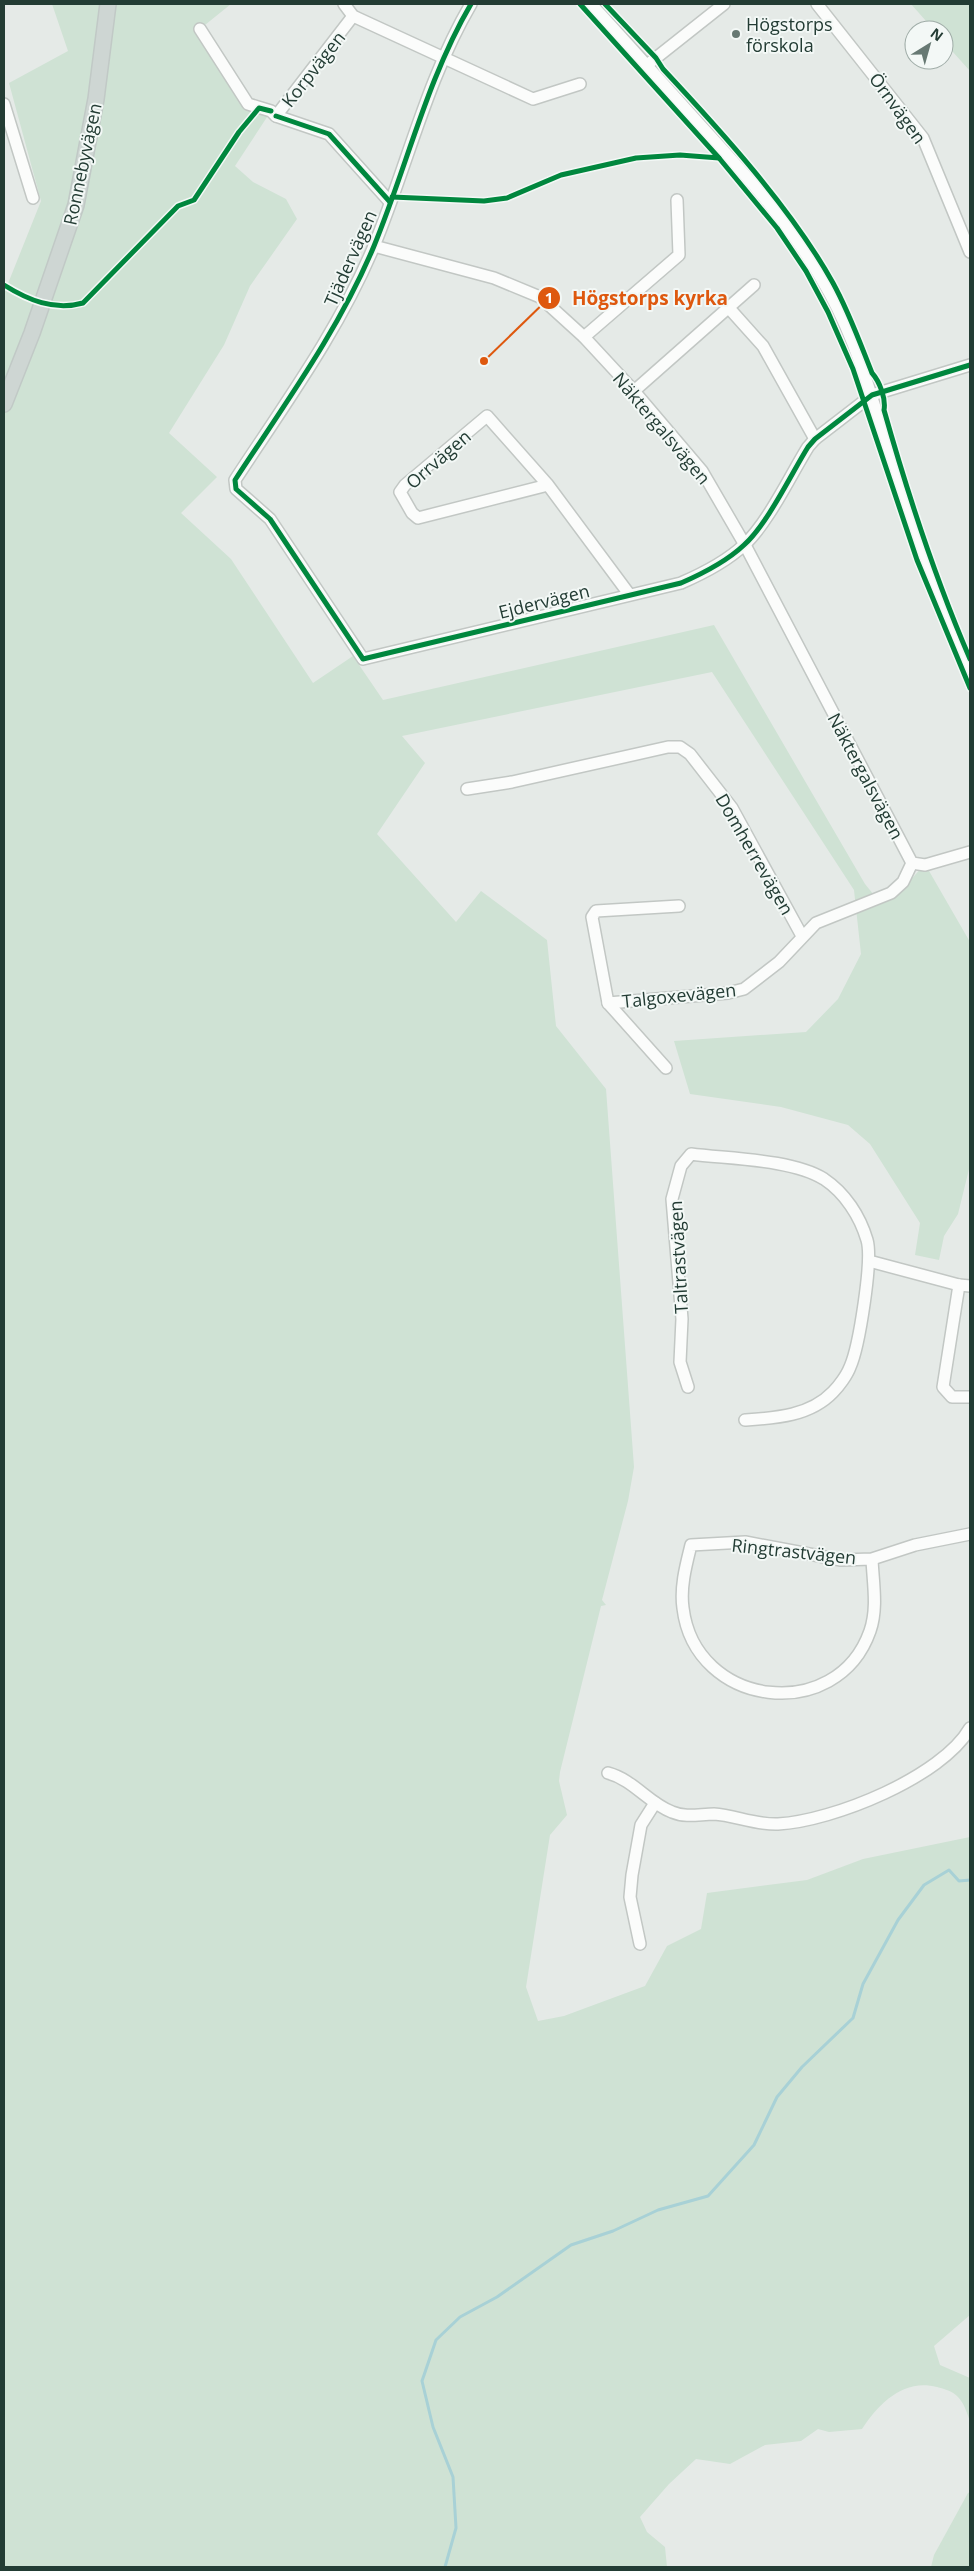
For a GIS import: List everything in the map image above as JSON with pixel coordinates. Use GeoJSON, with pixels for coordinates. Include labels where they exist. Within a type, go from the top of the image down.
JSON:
{"type":"FeatureCollection","features":[{"type":"Feature","properties":{"kind":"main road","name":"Ronnebyvägen"},"geometry":{"type":"LineString","coordinates":[[4,404],[32,333],[76,205],[96,99],[108,4]]}},
{"type":"Feature","properties":{"kind":"street"},"geometry":{"type":"LineString","coordinates":[[344,4],[353,16],[533,99],[580,84]]}},
{"type":"Feature","properties":{"kind":"street","name":"Tjädervägen"},"geometry":{"type":"LineString","coordinates":[[235,480],[349,300],[374,246],[444,57],[471,4]]}},
{"type":"Feature","properties":{"kind":"street"},"geometry":{"type":"LineString","coordinates":[[591,4],[747,176],[794,233],[833,300],[848,330],[872,395],[901,491],[924,558],[970,669]]}},
{"type":"Feature","properties":{"kind":"street"},"geometry":{"type":"LineString","coordinates":[[647,65],[724,4]]}},
{"type":"Feature","properties":{"kind":"street","name":"Örnvägen"},"geometry":{"type":"LineString","coordinates":[[817,4],[923,138],[965,225],[970,252]]}},
{"type":"Feature","properties":{"kind":"street","name":"Korpvägen"},"geometry":{"type":"LineString","coordinates":[[274,114],[353,16]]}},
{"type":"Feature","properties":{"kind":"street"},"geometry":{"type":"LineString","coordinates":[[200,29],[248,104],[329,134],[390,202]]}},
{"type":"Feature","properties":{"kind":"street"},"geometry":{"type":"LineString","coordinates":[[4,104],[33,198]]}},
{"type":"Feature","properties":{"kind":"street"},"geometry":{"type":"LineString","coordinates":[[584,337],[679,255],[677,200]]}},
{"type":"Feature","properties":{"kind":"street","name":"Näktergalsvägen"},"geometry":{"type":"LineString","coordinates":[[374,246],[494,278],[540,297],[584,337],[634,391],[702,471],[745,544],[912,863]]}},
{"type":"Feature","properties":{"kind":"street"},"geometry":{"type":"LineString","coordinates":[[634,391],[754,285]]}},
{"type":"Feature","properties":{"kind":"street"},"geometry":{"type":"LineString","coordinates":[[728,307],[763,346],[815,439]]}},
{"type":"Feature","properties":{"kind":"street"},"geometry":{"type":"LineString","coordinates":[[872,395],[970,365]]}},
{"type":"Feature","properties":{"kind":"street","name":"Ejdervägen"},"geometry":{"type":"LineString","coordinates":[[235,480],[236,489],[270,519],[363,659],[681,583],[713,569],[745,544],[767,514],[808,447],[815,439],[872,395]]}},
{"type":"Feature","properties":{"kind":"street","name":"Orrvägen"},"geometry":{"type":"LineString","coordinates":[[548,485],[418,518],[412,513],[400,492],[405,485],[487,416],[548,485],[629,594]]}},
{"type":"Feature","properties":{"kind":"street","name":"Domherrevägen"},"geometry":{"type":"LineString","coordinates":[[467,789],[512,782],[658,748],[680,747],[690,754],[732,808],[802,936]]}},
{"type":"Feature","properties":{"kind":"street"},"geometry":{"type":"LineString","coordinates":[[912,863],[925,865],[970,852]]}},
{"type":"Feature","properties":{"kind":"street","name":"Talgoxevägen"},"geometry":{"type":"LineString","coordinates":[[608,1003],[728,993],[744,988],[779,962],[816,923],[891,893],[903,882],[912,863]]}},
{"type":"Feature","properties":{"kind":"street","name":"Talgoxevägen"},"geometry":{"type":"LineString","coordinates":[[666,1068],[608,1003],[592,917],[596,911],[679,906]]}},
{"type":"Feature","properties":{"kind":"street","name":"Taltrastvägen"},"geometry":{"type":"LineString","coordinates":[[688,1387],[680,1362],[682,1319],[672,1199],[681,1166],[691,1154],[797,1167],[824,1180],[847,1200],[860,1223],[868,1242],[869,1261]]}},
{"type":"Feature","properties":{"kind":"street"},"geometry":{"type":"LineString","coordinates":[[745,1420],[782,1417],[810,1408],[833,1392],[850,1367],[869,1261],[965,1285],[943,1387],[952,1397],[970,1397]]}},
{"type":"Feature","properties":{"kind":"street","name":"Ringtrastvägen"},"geometry":{"type":"LineString","coordinates":[[872,1559],[875,1596],[870,1631],[852,1660],[836,1675],[815,1687],[793,1693],[767,1694],[740,1686],[718,1673],[706,1660],[688,1632],[682,1608],[683,1576],[691,1545],[745,1542],[841,1560],[872,1559],[915,1545],[970,1534]]}},
{"type":"Feature","properties":{"kind":"street"},"geometry":{"type":"LineString","coordinates":[[608,1773],[627,1780],[655,1803],[672,1813],[689,1816],[715,1814],[775,1824],[819,1818],[867,1801],[920,1774],[968,1736]]}},
{"type":"Feature","properties":{"kind":"street"},"geometry":{"type":"LineString","coordinates":[[640,1944],[630,1897],[632,1875],[641,1825],[655,1803]]}},
{"type":"Feature","properties":{"kind":"green space"},"geometry":{"type":"Polygon","coordinates":[[[52,4],[231,4],[200,29],[248,104],[271,111],[235,166],[253,182],[286,199],[297,219],[250,286],[224,345],[169,433],[217,477],[181,513],[231,559],[313,683],[353,656],[383,700],[714,625],[865,884],[878,900],[905,886],[925,864],[970,942],[970,1165],[958,1214],[944,1236],[939,1260],[915,1255],[920,1223],[870,1144],[848,1125],[781,1107],[690,1094],[674,1041],[806,1032],[838,999],[861,954],[854,890],[712,672],[402,736],[425,763],[377,834],[456,922],[481,891],[547,940],[556,1026],[606,1089],[634,1467],[628,1501],[602,1600],[606,1605],[601,1606],[560,1772],[559,1781],[567,1815],[550,1835],[526,1987],[538,2021],[564,2016],[645,1986],[667,1946],[701,1929],[707,1893],[807,1880],[863,1859],[970,1837],[970,2315],[934,2346],[940,2365],[970,2378],[970,2421],[962,2402],[954,2393],[937,2387],[914,2386],[903,2389],[884,2402],[862,2429],[829,2432],[818,2429],[801,2441],[765,2445],[730,2464],[696,2459],[669,2484],[640,2517],[647,2532],[665,2547],[667,2567],[4,2567],[4,285],[7,286],[41,201],[9,83],[68,51],[52,4]]]}},
{"type":"Feature","properties":{"kind":"green space"},"geometry":{"type":"Polygon","coordinates":[[[911,4],[970,4],[970,71],[954,53],[954,20],[925,20],[911,4]]]}},
{"type":"Feature","properties":{"kind":"green space"},"geometry":{"type":"Polygon","coordinates":[[[970,2492],[970,2567],[931,2567],[934,2555],[970,2492]]]}},
{"type":"Feature","properties":{"kind":"waterway"},"geometry":{"type":"LineString","coordinates":[[445,2567],[456,2528],[453,2477],[433,2427],[422,2381],[436,2340],[460,2317],[497,2297],[571,2245],[613,2231],[658,2210],[708,2196],[754,2145],[777,2097],[802,2067],[853,2018],[863,1984],[898,1920],[924,1885],[949,1870],[959,1881],[970,1880]]}},
{"type":"Feature","properties":{"kind":"cycle path"},"geometry":{"type":"LineString","coordinates":[[471,4],[442,62],[418,123],[386,216],[360,277],[328,337],[235,480],[236,489],[270,519],[363,659],[681,583],[698,575],[730,557],[753,536],[770,512],[808,447],[815,439],[872,395],[970,365]]}},
{"type":"Feature","properties":{"kind":"cycle path"},"geometry":{"type":"LineString","coordinates":[[580,4],[719,158],[777,228],[806,271],[828,312],[853,369],[917,560],[970,688]]}},
{"type":"Feature","properties":{"kind":"cycle path"},"geometry":{"type":"LineString","coordinates":[[605,4],[656,58],[663,69],[754,171],[797,227],[833,283],[849,316],[872,373],[882,391],[884,410],[913,505],[945,598],[970,659]]}},
{"type":"Feature","properties":{"kind":"cycle path"},"geometry":{"type":"LineString","coordinates":[[4,285],[42,303],[62,306],[83,303],[178,206],[194,200],[239,132],[259,108],[271,111]]}},
{"type":"Feature","properties":{"kind":"cycle path"},"geometry":{"type":"LineString","coordinates":[[276,116],[329,134],[390,202]]}},
{"type":"Feature","properties":{"kind":"cycle path"},"geometry":{"type":"LineString","coordinates":[[392,197],[484,201],[507,198],[561,175],[636,158],[680,155],[719,158]]}},
{"type":"Feature","properties":{"kind":"place","name":"Högstorps förskola"},"geometry":{"type":"Point","coordinates":[736,34]}},
{"type":"Feature","properties":{"kind":"place","name":"Högstorps kyrka"},"geometry":{"type":"Point","coordinates":[484,361]}}]}
